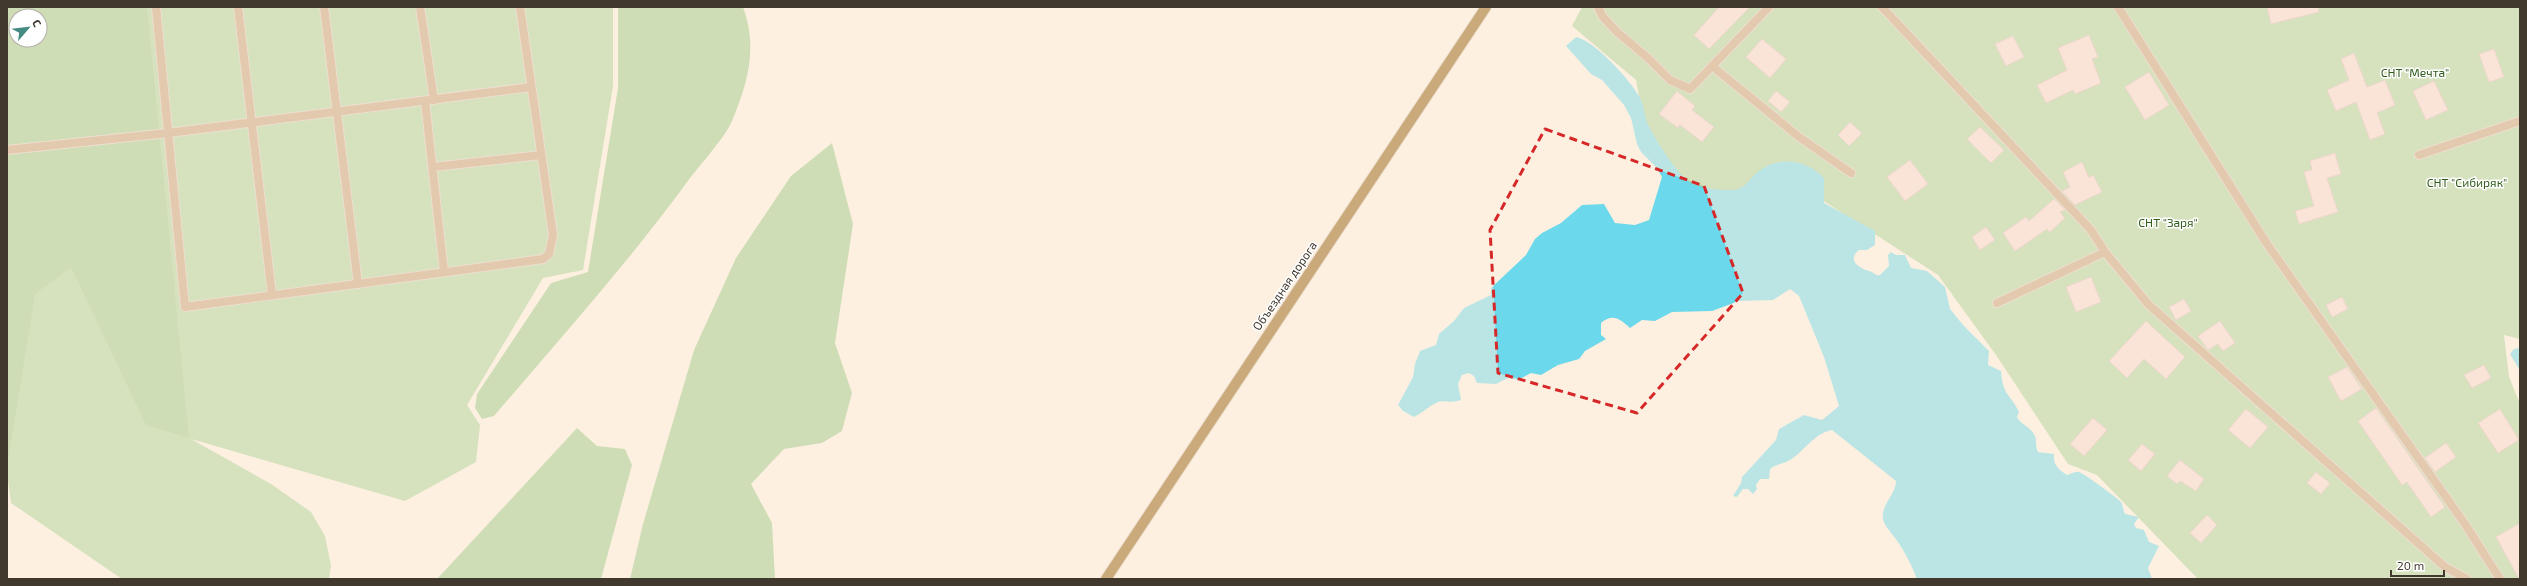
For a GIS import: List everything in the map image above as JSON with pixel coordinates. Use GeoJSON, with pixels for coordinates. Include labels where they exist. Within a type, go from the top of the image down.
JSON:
{"type":"FeatureCollection","features":[{"type":"Feature","properties":{"kind":"main road","name":"Объездная дорога"},"geometry":{"type":"LineString","coordinates":[[1106,579],[1486,7]]}},
{"type":"Feature","properties":{"kind":"lane"},"geometry":{"type":"LineString","coordinates":[[156,7],[185,307],[543,259],[549,254],[553,235],[520,7]]}},
{"type":"Feature","properties":{"kind":"lane"},"geometry":{"type":"LineString","coordinates":[[238,7],[272,295]]}},
{"type":"Feature","properties":{"kind":"lane"},"geometry":{"type":"LineString","coordinates":[[324,7],[358,284]]}},
{"type":"Feature","properties":{"kind":"lane"},"geometry":{"type":"LineString","coordinates":[[420,7],[434,100]]}},
{"type":"Feature","properties":{"kind":"lane"},"geometry":{"type":"LineString","coordinates":[[1598,7],[1603,17],[1617,32],[1648,58],[1670,80],[1690,89],[1769,7]]}},
{"type":"Feature","properties":{"kind":"lane"},"geometry":{"type":"LineString","coordinates":[[1882,7],[2091,230],[2106,252],[2148,304],[2445,567],[2467,579]]}},
{"type":"Feature","properties":{"kind":"lane"},"geometry":{"type":"LineString","coordinates":[[2118,7],[2267,244],[2465,524],[2500,579]]}},
{"type":"Feature","properties":{"kind":"lane"},"geometry":{"type":"LineString","coordinates":[[1712,66],[1800,137],[1851,173]]}},
{"type":"Feature","properties":{"kind":"lane"},"geometry":{"type":"LineString","coordinates":[[7,150],[168,133],[531,87]]}},
{"type":"Feature","properties":{"kind":"lane"},"geometry":{"type":"LineString","coordinates":[[425,101],[444,272]]}},
{"type":"Feature","properties":{"kind":"lane"},"geometry":{"type":"LineString","coordinates":[[2419,155],[2520,121]]}},
{"type":"Feature","properties":{"kind":"lane"},"geometry":{"type":"LineString","coordinates":[[433,167],[541,155]]}},
{"type":"Feature","properties":{"kind":"lane"},"geometry":{"type":"LineString","coordinates":[[1997,304],[2106,252]]}},
{"type":"Feature","properties":{"kind":"highlighted area"},"geometry":{"type":"Polygon","coordinates":[[[1545,129],[1704,186],[1743,293],[1637,413],[1498,373],[1490,230],[1545,129]]]}},
{"type":"Feature","properties":{"kind":"green space"},"geometry":{"type":"Polygon","coordinates":[[[7,7],[613,7],[613,86],[583,270],[543,278],[467,405],[480,425],[476,462],[405,501],[191,439],[271,484],[311,512],[325,536],[331,566],[329,579],[122,579],[11,503],[7,473],[7,7]]]}},
{"type":"Feature","properties":{"kind":"green space"},"geometry":{"type":"Polygon","coordinates":[[[7,7],[147,7],[189,438],[146,425],[71,267],[35,294],[7,467],[7,7]]]}},
{"type":"Feature","properties":{"kind":"green space"},"geometry":{"type":"Polygon","coordinates":[[[618,7],[743,7],[750,36],[750,51],[749,65],[743,93],[732,121],[723,136],[663,215],[592,302],[494,416],[482,419],[475,408],[477,394],[551,283],[588,272],[618,88],[618,7]]]}},
{"type":"Feature","properties":{"kind":"green space","name":"СНТ \"Заря\""},"geometry":{"type":"Polygon","coordinates":[[[1582,7],[2520,7],[2520,339],[2504,335],[2509,377],[2520,404],[2520,579],[2198,579],[2097,475],[2068,464],[1996,355],[1938,275],[1768,165],[1738,200],[1680,193],[1649,149],[1636,80],[1572,26],[1582,7]]]}},
{"type":"Feature","properties":{"kind":"green space"},"geometry":{"type":"Polygon","coordinates":[[[832,143],[853,224],[835,343],[852,393],[842,431],[822,443],[784,449],[751,484],[772,523],[775,579],[630,579],[643,524],[694,350],[736,258],[791,176],[832,143]]]}},
{"type":"Feature","properties":{"kind":"green space"},"geometry":{"type":"Polygon","coordinates":[[[577,428],[597,446],[625,449],[632,465],[601,579],[437,579],[577,428]]]}},
{"type":"Feature","properties":{"kind":"water"},"geometry":{"type":"Polygon","coordinates":[[[1576,37],[1592,45],[1628,80],[1641,99],[1648,125],[1656,139],[1672,163],[1692,184],[1722,190],[1736,189],[1741,188],[1754,175],[1767,166],[1784,162],[1801,163],[1817,172],[1824,178],[1824,203],[1875,231],[1875,245],[1867,250],[1859,250],[1854,257],[1855,263],[1858,266],[1880,275],[1889,266],[1888,255],[1891,252],[1896,255],[1905,255],[1911,268],[1927,271],[1945,287],[1950,309],[1963,325],[1989,351],[1988,365],[2001,371],[2005,391],[2019,412],[2017,417],[2031,430],[2035,436],[2038,452],[2054,454],[2055,464],[2064,473],[2067,475],[2076,472],[2082,473],[2119,500],[2122,503],[2125,514],[2139,517],[2134,524],[2136,528],[2144,530],[2149,542],[2159,546],[2148,568],[2152,579],[1917,579],[1906,555],[1884,523],[1883,519],[1884,509],[1894,490],[1896,481],[1832,430],[1825,432],[1814,439],[1790,460],[1770,469],[1769,479],[1760,479],[1756,485],[1757,489],[1753,494],[1748,489],[1743,489],[1737,497],[1733,496],[1741,483],[1742,477],[1776,440],[1779,429],[1804,415],[1822,420],[1839,406],[1824,357],[1799,296],[1790,289],[1773,300],[1739,301],[1712,311],[1672,312],[1655,321],[1642,320],[1630,328],[1616,318],[1609,318],[1601,323],[1601,335],[1606,339],[1585,351],[1579,359],[1558,365],[1541,375],[1531,373],[1518,380],[1508,378],[1496,384],[1477,383],[1474,376],[1469,373],[1462,375],[1458,384],[1461,400],[1453,402],[1438,402],[1414,417],[1403,411],[1398,405],[1413,377],[1415,364],[1420,351],[1436,345],[1439,334],[1454,321],[1464,308],[1491,295],[1491,288],[1526,255],[1535,239],[1542,233],[1561,223],[1582,205],[1604,204],[1615,223],[1635,225],[1649,220],[1662,177],[1657,168],[1641,152],[1637,144],[1631,118],[1624,105],[1602,80],[1591,74],[1566,46],[1576,37]]]}},
{"type":"Feature","properties":{"kind":"water"},"geometry":{"type":"Polygon","coordinates":[[[2519,348],[2520,371],[2510,354],[2514,349],[2519,348]]]}},
{"type":"Feature","properties":{"kind":"building"},"geometry":{"type":"Polygon","coordinates":[[[1719,7],[1750,7],[1709,49],[1694,35],[1719,7]]]}},
{"type":"Feature","properties":{"kind":"building"},"geometry":{"type":"Polygon","coordinates":[[[2267,7],[2318,7],[2319,12],[2271,24],[2267,7]]]}},
{"type":"Feature","properties":{"kind":"building"},"geometry":{"type":"Polygon","coordinates":[[[2089,35],[2098,57],[2092,59],[2101,83],[2075,94],[2073,90],[2046,103],[2037,85],[2067,70],[2058,48],[2089,35]]]}},
{"type":"Feature","properties":{"kind":"building"},"geometry":{"type":"Polygon","coordinates":[[[2013,36],[2024,57],[2006,66],[1995,44],[2013,36]]]}},
{"type":"Feature","properties":{"kind":"building"},"geometry":{"type":"Polygon","coordinates":[[[1762,39],[1786,59],[1770,78],[1746,57],[1762,39]]]}},
{"type":"Feature","properties":{"kind":"building"},"geometry":{"type":"Polygon","coordinates":[[[2494,49],[2504,77],[2489,82],[2479,54],[2494,49]]]}},
{"type":"Feature","properties":{"kind":"building"},"geometry":{"type":"Polygon","coordinates":[[[2354,53],[2367,87],[2385,80],[2395,105],[2377,113],[2385,134],[2370,140],[2356,102],[2336,111],[2327,90],[2349,80],[2341,59],[2354,53]]]}},
{"type":"Feature","properties":{"kind":"building"},"geometry":{"type":"Polygon","coordinates":[[[2149,72],[2169,105],[2145,120],[2125,87],[2149,72]]]}},
{"type":"Feature","properties":{"kind":"building"},"geometry":{"type":"Polygon","coordinates":[[[2434,81],[2448,110],[2426,120],[2413,91],[2434,81]]]}},
{"type":"Feature","properties":{"kind":"building"},"geometry":{"type":"Polygon","coordinates":[[[1677,91],[1695,106],[1692,110],[1714,127],[1702,142],[1680,125],[1678,128],[1659,114],[1677,91]]]}},
{"type":"Feature","properties":{"kind":"building"},"geometry":{"type":"Polygon","coordinates":[[[1776,91],[1790,102],[1781,112],[1768,101],[1776,91]]]}},
{"type":"Feature","properties":{"kind":"building"},"geometry":{"type":"Polygon","coordinates":[[[1850,122],[1862,133],[1849,146],[1838,135],[1850,122]]]}},
{"type":"Feature","properties":{"kind":"building"},"geometry":{"type":"Polygon","coordinates":[[[1980,127],[2004,150],[1991,163],[1967,139],[1980,127]]]}},
{"type":"Feature","properties":{"kind":"building"},"geometry":{"type":"Polygon","coordinates":[[[2335,153],[2341,174],[2327,178],[2338,212],[2299,224],[2295,211],[2314,206],[2304,172],[2312,170],[2310,161],[2335,153]]]}},
{"type":"Feature","properties":{"kind":"building"},"geometry":{"type":"Polygon","coordinates":[[[1910,160],[1928,184],[1905,201],[1887,177],[1910,160]]]}},
{"type":"Feature","properties":{"kind":"building"},"geometry":{"type":"Polygon","coordinates":[[[2082,162],[2089,178],[2093,175],[2102,192],[2075,205],[2062,191],[2070,187],[2063,172],[2082,162]]]}},
{"type":"Feature","properties":{"kind":"building"},"geometry":{"type":"Polygon","coordinates":[[[2054,199],[2065,210],[2060,212],[2065,218],[2050,232],[2047,229],[2015,251],[2003,233],[2026,217],[2029,221],[2054,199]]]}},
{"type":"Feature","properties":{"kind":"building"},"geometry":{"type":"Polygon","coordinates":[[[1986,227],[1995,240],[1980,250],[1972,237],[1986,227]]]}},
{"type":"Feature","properties":{"kind":"building"},"geometry":{"type":"Polygon","coordinates":[[[2091,277],[2101,302],[2076,312],[2066,287],[2091,277]]]}},
{"type":"Feature","properties":{"kind":"building"},"geometry":{"type":"Polygon","coordinates":[[[2342,297],[2348,309],[2332,317],[2326,305],[2342,297]]]}},
{"type":"Feature","properties":{"kind":"building"},"geometry":{"type":"Polygon","coordinates":[[[2184,299],[2191,311],[2176,320],[2169,307],[2184,299]]]}},
{"type":"Feature","properties":{"kind":"building"},"geometry":{"type":"Polygon","coordinates":[[[2146,321],[2185,357],[2166,379],[2144,359],[2127,378],[2109,361],[2146,321]]]}},
{"type":"Feature","properties":{"kind":"building"},"geometry":{"type":"Polygon","coordinates":[[[2220,321],[2235,343],[2223,351],[2218,344],[2208,350],[2198,336],[2220,321]]]}},
{"type":"Feature","properties":{"kind":"building"},"geometry":{"type":"Polygon","coordinates":[[[2484,365],[2491,378],[2472,388],[2464,375],[2484,365]]]}},
{"type":"Feature","properties":{"kind":"building"},"geometry":{"type":"Polygon","coordinates":[[[2347,367],[2362,389],[2341,401],[2328,377],[2347,367]]]}},
{"type":"Feature","properties":{"kind":"building"},"geometry":{"type":"Polygon","coordinates":[[[2376,408],[2445,507],[2431,517],[2407,482],[2402,485],[2358,421],[2376,408]]]}},
{"type":"Feature","properties":{"kind":"building"},"geometry":{"type":"Polygon","coordinates":[[[2246,409],[2268,427],[2250,448],[2228,430],[2246,409]]]}},
{"type":"Feature","properties":{"kind":"building"},"geometry":{"type":"Polygon","coordinates":[[[2500,409],[2519,440],[2498,453],[2478,423],[2500,409]]]}},
{"type":"Feature","properties":{"kind":"building"},"geometry":{"type":"Polygon","coordinates":[[[2093,418],[2107,430],[2084,456],[2070,444],[2093,418]]]}},
{"type":"Feature","properties":{"kind":"building"},"geometry":{"type":"Polygon","coordinates":[[[2446,443],[2456,457],[2435,472],[2425,458],[2446,443]]]}},
{"type":"Feature","properties":{"kind":"building"},"geometry":{"type":"Polygon","coordinates":[[[2142,444],[2155,454],[2141,471],[2128,460],[2142,444]]]}},
{"type":"Feature","properties":{"kind":"building"},"geometry":{"type":"Polygon","coordinates":[[[2180,460],[2204,479],[2196,491],[2180,481],[2177,484],[2167,476],[2180,460]]]}},
{"type":"Feature","properties":{"kind":"building"},"geometry":{"type":"Polygon","coordinates":[[[2316,472],[2330,483],[2321,494],[2307,483],[2316,472]]]}},
{"type":"Feature","properties":{"kind":"building"},"geometry":{"type":"Polygon","coordinates":[[[2207,515],[2217,525],[2201,543],[2190,533],[2207,515]]]}},
{"type":"Feature","properties":{"kind":"building"},"geometry":{"type":"Polygon","coordinates":[[[2520,523],[2520,579],[2519,579],[2496,537],[2520,523]]]}},
{"type":"Feature","properties":{"kind":"park label","name":"СНТ \"Мечта\""},"geometry":{"type":"Point","coordinates":[2415,73]}},
{"type":"Feature","properties":{"kind":"park label","name":"СНТ \"Сибиряк\""},"geometry":{"type":"Point","coordinates":[2467,183]}}]}
